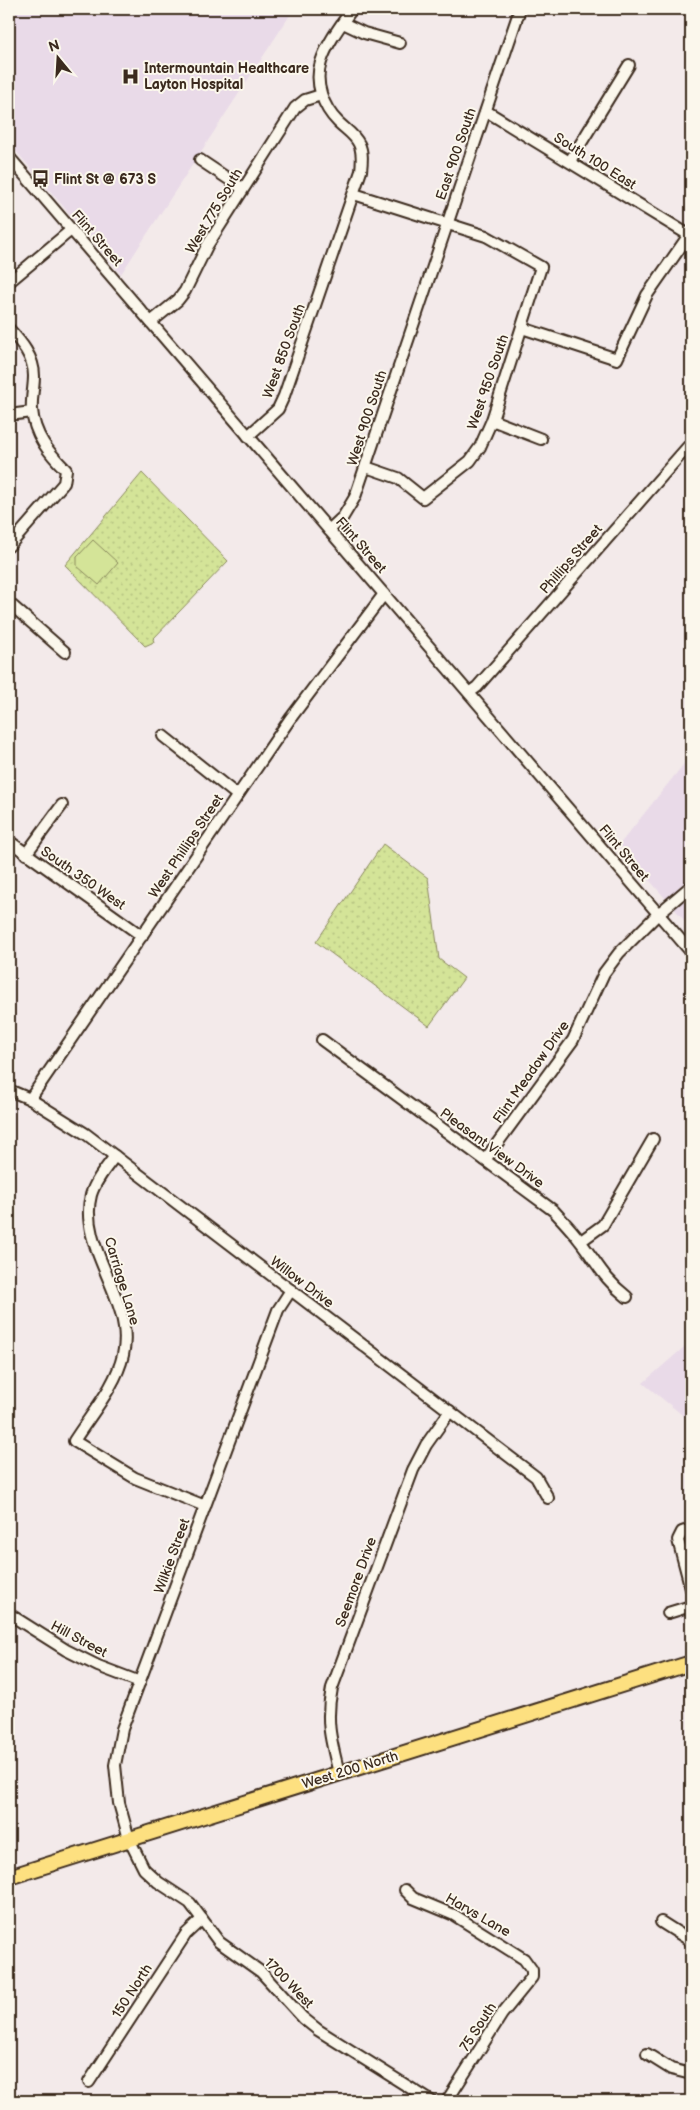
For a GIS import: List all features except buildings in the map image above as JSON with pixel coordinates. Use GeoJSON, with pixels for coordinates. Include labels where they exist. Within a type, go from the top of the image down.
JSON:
{"type":"FeatureCollection","features":[{"type":"Feature","properties":{"kind":"main road","name":"West 200 North"},"geometry":{"type":"LineString","coordinates":[[9,1877],[691,1663]]}},
{"type":"Feature","properties":{"kind":"street"},"geometry":{"type":"LineString","coordinates":[[321,95],[318,77],[320,62],[352,9]]}},
{"type":"Feature","properties":{"kind":"street","name":"East 900 South"},"geometry":{"type":"LineString","coordinates":[[417,308],[520,9]]}},
{"type":"Feature","properties":{"kind":"street"},"geometry":{"type":"LineString","coordinates":[[343,23],[364,33],[400,43]]}},
{"type":"Feature","properties":{"kind":"street"},"geometry":{"type":"LineString","coordinates":[[570,161],[629,65]]}},
{"type":"Feature","properties":{"kind":"street","name":"West 775 South"},"geometry":{"type":"LineString","coordinates":[[151,322],[178,300],[185,291],[207,246],[242,188],[295,108],[305,100],[321,95]]}},
{"type":"Feature","properties":{"kind":"street","name":"West 850 South"},"geometry":{"type":"LineString","coordinates":[[248,436],[278,409],[281,403],[361,171],[362,156],[359,144],[352,134],[329,113],[321,95]]}},
{"type":"Feature","properties":{"kind":"street","name":"South 100 East"},"geometry":{"type":"LineString","coordinates":[[486,110],[690,234]]}},
{"type":"Feature","properties":{"kind":"street","name":"Flint Street"},"geometry":{"type":"LineString","coordinates":[[9,157],[470,692],[691,952]]}},
{"type":"Feature","properties":{"kind":"street"},"geometry":{"type":"LineString","coordinates":[[200,160],[242,188]]}},
{"type":"Feature","properties":{"kind":"street"},"geometry":{"type":"LineString","coordinates":[[354,194],[446,224]]}},
{"type":"Feature","properties":{"kind":"street","name":"West 950 South"},"geometry":{"type":"LineString","coordinates":[[366,467],[398,478],[422,498],[470,461],[492,420],[541,267],[486,236],[446,224]]}},
{"type":"Feature","properties":{"kind":"street"},"geometry":{"type":"LineString","coordinates":[[9,282],[71,230]]}},
{"type":"Feature","properties":{"kind":"street"},"geometry":{"type":"LineString","coordinates":[[522,328],[617,359],[647,295],[690,234]]}},
{"type":"Feature","properties":{"kind":"street","name":"West 900 South"},"geometry":{"type":"LineString","coordinates":[[329,530],[343,517],[355,497],[417,308]]}},
{"type":"Feature","properties":{"kind":"street"},"geometry":{"type":"LineString","coordinates":[[9,329],[23,344],[30,359],[34,374],[32,412],[38,435],[51,456],[66,470],[64,483],[9,546]]}},
{"type":"Feature","properties":{"kind":"street"},"geometry":{"type":"LineString","coordinates":[[9,415],[32,412]]}},
{"type":"Feature","properties":{"kind":"street"},"geometry":{"type":"LineString","coordinates":[[492,420],[542,439]]}},
{"type":"Feature","properties":{"kind":"street","name":"Phillips Street"},"geometry":{"type":"LineString","coordinates":[[470,692],[477,688],[691,443]]}},
{"type":"Feature","properties":{"kind":"street","name":"West Phillips Street"},"geometry":{"type":"LineString","coordinates":[[30,1099],[290,719],[384,594]]}},
{"type":"Feature","properties":{"kind":"street"},"geometry":{"type":"LineString","coordinates":[[9,603],[65,652]]}},
{"type":"Feature","properties":{"kind":"street"},"geometry":{"type":"LineString","coordinates":[[163,736],[237,795]]}},
{"type":"Feature","properties":{"kind":"street"},"geometry":{"type":"LineString","coordinates":[[26,854],[62,805]]}},
{"type":"Feature","properties":{"kind":"street","name":"South 350 West"},"geometry":{"type":"LineString","coordinates":[[9,842],[142,936]]}},
{"type":"Feature","properties":{"kind":"street","name":"Flint Meadow Drive"},"geometry":{"type":"LineString","coordinates":[[485,1160],[573,1040],[604,973],[618,952],[691,886]]}},
{"type":"Feature","properties":{"kind":"street","name":"Pleasant View Drive"},"geometry":{"type":"LineString","coordinates":[[322,1040],[554,1211],[581,1241],[610,1284],[627,1297]]}},
{"type":"Feature","properties":{"kind":"street"},"geometry":{"type":"LineString","coordinates":[[9,1090],[30,1099]]}},
{"type":"Feature","properties":{"kind":"street","name":"Willow Drive"},"geometry":{"type":"LineString","coordinates":[[30,1099],[86,1134],[536,1477],[548,1498]]}},
{"type":"Feature","properties":{"kind":"street"},"geometry":{"type":"LineString","coordinates":[[581,1241],[603,1225],[654,1139]]}},
{"type":"Feature","properties":{"kind":"street","name":"Carriage Lane"},"geometry":{"type":"LineString","coordinates":[[115,1156],[98,1180],[91,1195],[89,1212],[92,1233],[122,1317],[124,1353],[118,1373],[74,1441],[135,1478],[205,1506]]}},
{"type":"Feature","properties":{"kind":"street","name":"Wilkie Street"},"geometry":{"type":"LineString","coordinates":[[130,1839],[119,1804],[116,1765],[122,1729],[278,1310],[291,1290]]}},
{"type":"Feature","properties":{"kind":"street","name":"Seemore Drive"},"geometry":{"type":"LineString","coordinates":[[339,1773],[329,1734],[328,1708],[332,1688],[413,1470],[426,1445],[450,1411]]}},
{"type":"Feature","properties":{"kind":"street"},"geometry":{"type":"LineString","coordinates":[[691,1529],[682,1532],[678,1540],[691,1589]]}},
{"type":"Feature","properties":{"kind":"street"},"geometry":{"type":"LineString","coordinates":[[668,1613],[691,1606]]}},
{"type":"Feature","properties":{"kind":"street","name":"Hill Street"},"geometry":{"type":"LineString","coordinates":[[9,1614],[90,1662],[140,1682]]}},
{"type":"Feature","properties":{"kind":"street","name":"1700 West"},"geometry":{"type":"LineString","coordinates":[[130,1839],[144,1869],[158,1882],[190,1903],[219,1942],[261,1972],[293,2009],[318,2030],[431,2101]]}},
{"type":"Feature","properties":{"kind":"street","name":"Harvs Lane"},"geometry":{"type":"LineString","coordinates":[[405,1890],[413,1898],[454,1915],[524,1958],[532,1970]]}},
{"type":"Feature","properties":{"kind":"street","name":"150 North"},"geometry":{"type":"LineString","coordinates":[[89,2082],[186,1934],[202,1919]]}},
{"type":"Feature","properties":{"kind":"street"},"geometry":{"type":"LineString","coordinates":[[661,1922],[691,1941]]}},
{"type":"Feature","properties":{"kind":"street","name":"75 South"},"geometry":{"type":"LineString","coordinates":[[447,2101],[502,2014],[532,1977],[532,1970]]}},
{"type":"Feature","properties":{"kind":"street"},"geometry":{"type":"LineString","coordinates":[[647,2054],[666,2066],[691,2074]]}},
{"type":"Feature","properties":{"kind":"shaded area","name":"Intermountain Healthcare Layton Hospital"},"geometry":{"type":"Polygon","coordinates":[[[9,9],[294,9],[121,274],[9,143],[9,9]]]}},
{"type":"Feature","properties":{"kind":"shaded area"},"geometry":{"type":"Polygon","coordinates":[[[691,755],[691,928],[619,845],[691,755]]]}},
{"type":"Feature","properties":{"kind":"shaded area"},"geometry":{"type":"Polygon","coordinates":[[[691,1341],[691,1422],[643,1383],[691,1341]]]}},
{"type":"Feature","properties":{"kind":"green space"},"geometry":{"type":"Polygon","coordinates":[[[142,473],[228,561],[153,639],[154,642],[145,646],[65,565],[142,473]]]}},
{"type":"Feature","properties":{"kind":"green space"},"geometry":{"type":"Polygon","coordinates":[[[93,540],[118,563],[99,585],[77,566],[77,557],[93,540]]]}},
{"type":"Feature","properties":{"kind":"green space"},"geometry":{"type":"Polygon","coordinates":[[[383,844],[428,878],[439,959],[464,978],[429,1026],[316,942],[383,844]]]}},
{"type":"Feature","properties":{"kind":"place","name":"Intermountain Healthcare Layton Hospital"},"geometry":{"type":"Point","coordinates":[130,76]}},
{"type":"Feature","properties":{"kind":"place","name":"Flint St @ 673 S"},"geometry":{"type":"Point","coordinates":[40,179]}}]}
